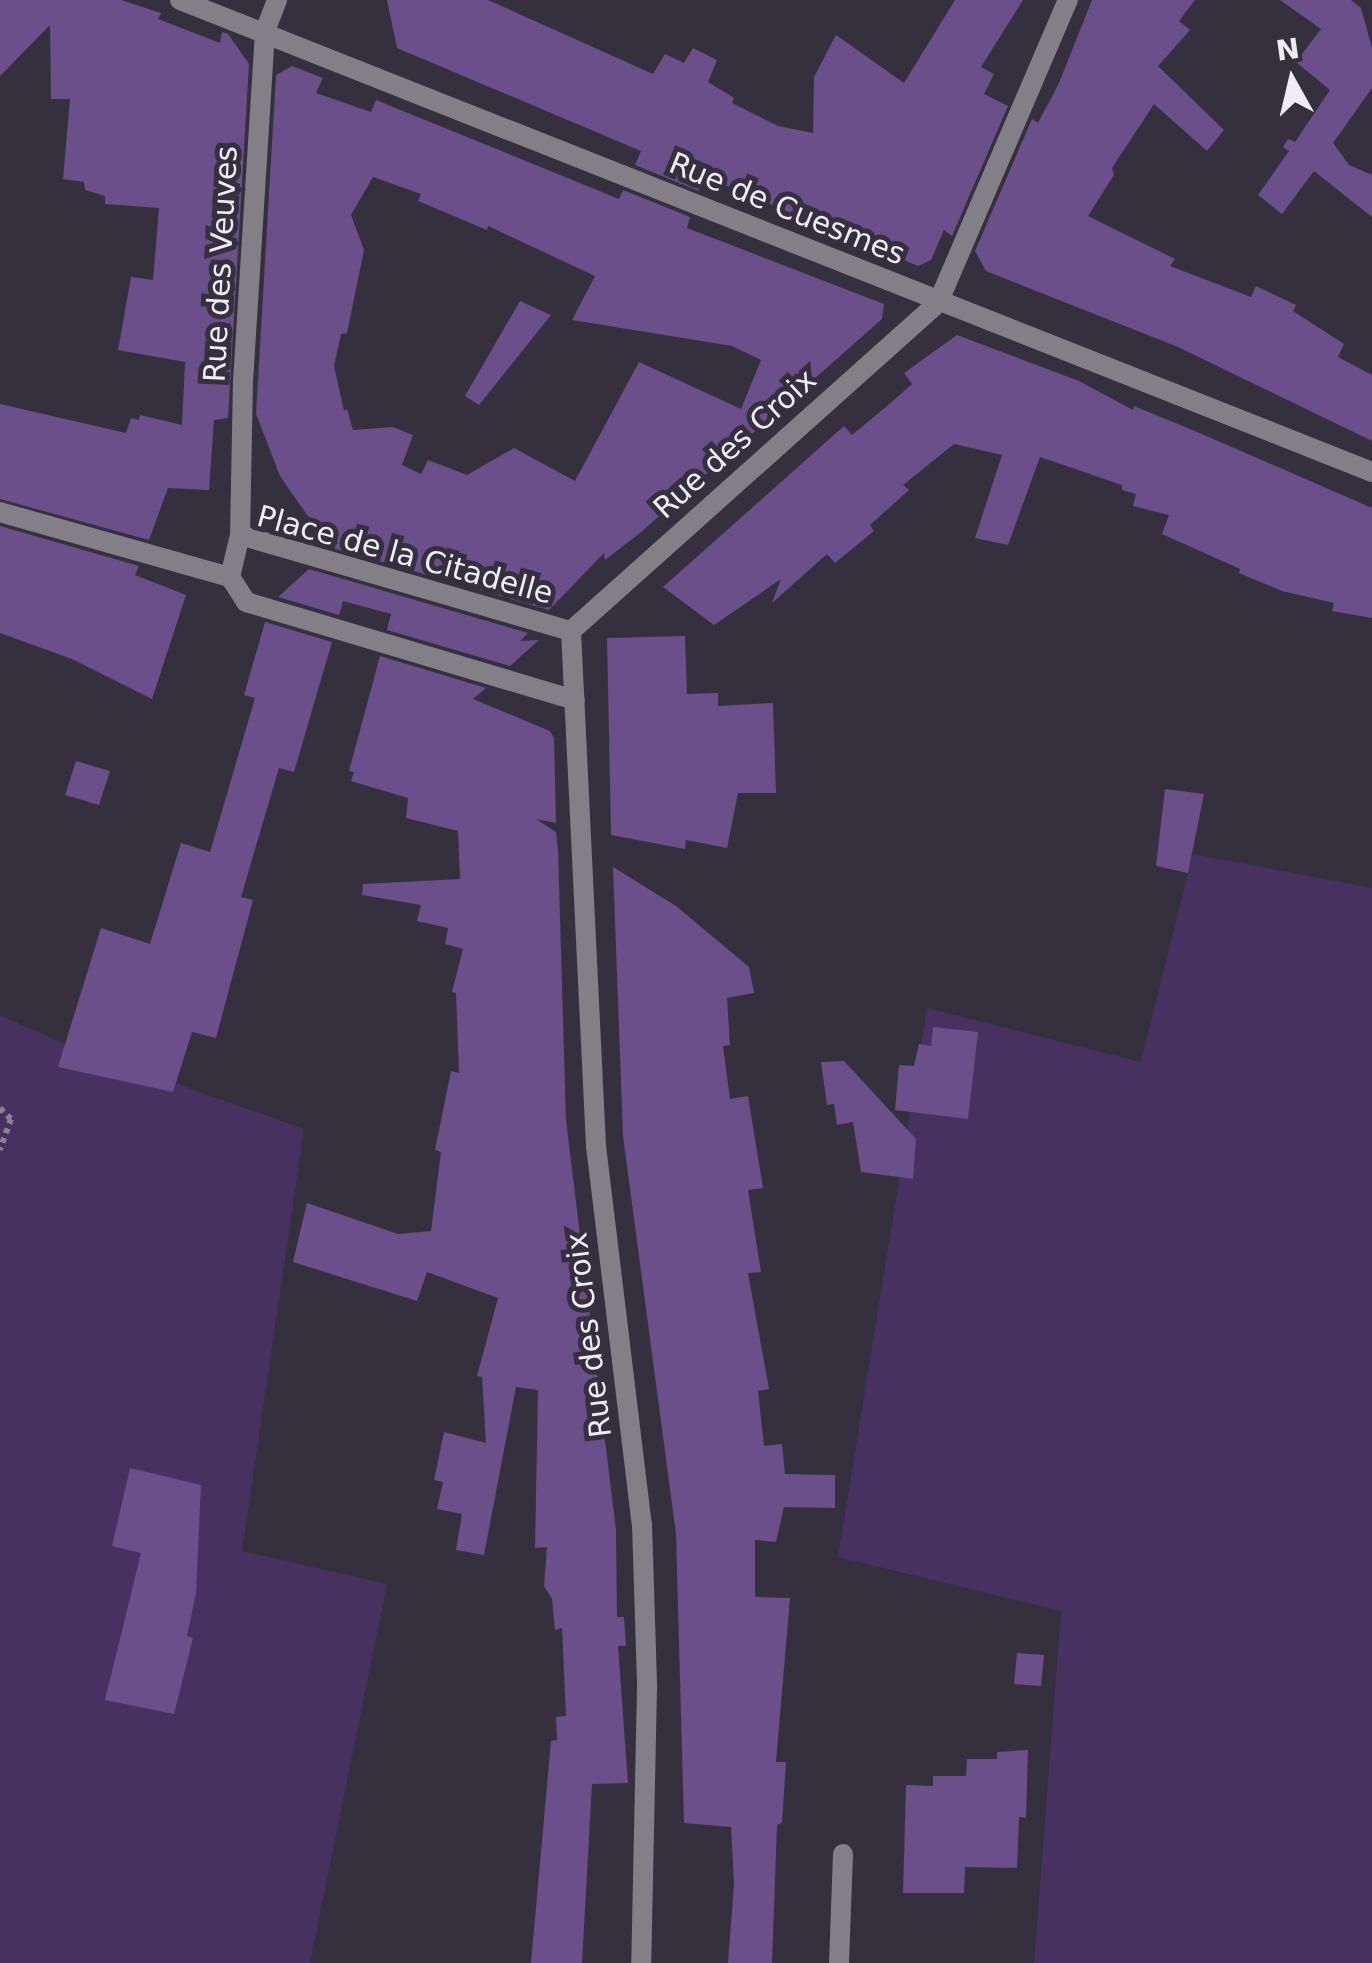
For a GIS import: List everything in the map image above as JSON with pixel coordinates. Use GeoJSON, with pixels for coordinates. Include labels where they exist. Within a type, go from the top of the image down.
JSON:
{"type":"FeatureCollection","features":[{"type":"Feature","properties":{"kind":"street","name":"Rue de Cuesmes"},"geometry":{"type":"LineString","coordinates":[[180,0],[1372,472]]}},
{"type":"Feature","properties":{"kind":"street","name":"Rue des Veuves"},"geometry":{"type":"LineString","coordinates":[[240,535],[243,380],[265,32],[277,0]]}},
{"type":"Feature","properties":{"kind":"street"},"geometry":{"type":"LineString","coordinates":[[938,302],[1068,0]]}},
{"type":"Feature","properties":{"kind":"street","name":"Rue des Croix"},"geometry":{"type":"LineString","coordinates":[[571,631],[938,302]]}},
{"type":"Feature","properties":{"kind":"street"},"geometry":{"type":"LineString","coordinates":[[0,512],[230,577],[246,602],[575,700]]}},
{"type":"Feature","properties":{"kind":"street","name":"Place de la Citadelle"},"geometry":{"type":"LineString","coordinates":[[230,577],[240,535],[571,631],[575,700]]}},
{"type":"Feature","properties":{"kind":"street","name":"Rue des Croix"},"geometry":{"type":"LineString","coordinates":[[575,700],[596,1146],[642,1524],[647,1687],[641,1963]]}},
{"type":"Feature","properties":{"kind":"street"},"geometry":{"type":"LineString","coordinates":[[839,1963],[843,1854]]}},
{"type":"Feature","properties":{"kind":"path"},"geometry":{"type":"LineString","coordinates":[[0,1108],[10,1119],[0,1150]]}},
{"type":"Feature","properties":{"kind":"shaded area"},"geometry":{"type":"Polygon","coordinates":[[[1193,854],[1372,888],[1372,1963],[1034,1963],[1061,1611],[838,1557],[927,1008],[1141,1062],[1193,854]]]}},
{"type":"Feature","properties":{"kind":"shaded area"},"geometry":{"type":"Polygon","coordinates":[[[0,1015],[64,1044],[304,1129],[242,1551],[387,1584],[310,1963],[0,1963],[0,1015]]]}},
{"type":"Feature","properties":{"kind":"building"},"geometry":{"type":"Polygon","coordinates":[[[0,0],[121,0],[161,13],[158,19],[220,43],[222,32],[228,34],[249,64],[228,418],[214,420],[209,490],[168,488],[149,540],[0,499],[0,404],[126,433],[131,418],[139,420],[140,415],[182,425],[185,362],[118,350],[131,277],[153,280],[159,208],[105,204],[105,196],[85,190],[84,182],[63,179],[70,99],[51,99],[50,25],[0,76],[0,0]]]}},
{"type":"Feature","properties":{"kind":"building"},"geometry":{"type":"Polygon","coordinates":[[[387,0],[488,0],[653,74],[665,54],[684,63],[693,48],[717,60],[708,82],[734,98],[732,103],[778,126],[813,133],[814,77],[836,35],[904,83],[955,0],[1023,0],[981,67],[994,74],[984,94],[1008,106],[952,236],[944,230],[931,260],[918,266],[703,176],[699,191],[635,165],[641,151],[397,48],[387,0]]]}},
{"type":"Feature","properties":{"kind":"building"},"geometry":{"type":"Polygon","coordinates":[[[1092,0],[1195,0],[1179,21],[1190,30],[1158,66],[1224,130],[1207,151],[1154,104],[1112,168],[1114,175],[1088,216],[1175,259],[1170,266],[1251,297],[1256,286],[1296,305],[1293,311],[1344,344],[1338,357],[1372,375],[1372,441],[1178,347],[986,271],[975,251],[1032,119],[1038,123],[1059,83],[1092,0]]]}},
{"type":"Feature","properties":{"kind":"building"},"geometry":{"type":"Polygon","coordinates":[[[1280,0],[1351,0],[1361,8],[1372,48],[1372,88],[1333,143],[1349,165],[1372,175],[1372,217],[1314,171],[1282,214],[1258,195],[1289,151],[1283,147],[1288,139],[1295,142],[1330,90],[1296,62],[1321,29],[1280,0]]]}},
{"type":"Feature","properties":{"kind":"building"},"geometry":{"type":"Polygon","coordinates":[[[292,66],[323,78],[316,93],[371,112],[376,100],[619,199],[623,190],[690,217],[687,228],[884,304],[882,319],[640,533],[605,560],[604,553],[549,610],[333,548],[338,543],[307,515],[280,476],[256,414],[276,75],[292,66]],[[373,177],[351,215],[364,250],[347,333],[341,334],[334,366],[344,411],[347,409],[353,430],[393,427],[413,435],[402,465],[421,474],[428,460],[467,475],[514,448],[575,481],[639,362],[741,409],[761,360],[732,346],[572,320],[595,276],[488,226],[487,230],[418,201],[421,194],[373,177]]]}},
{"type":"Feature","properties":{"kind":"building"},"geometry":{"type":"Polygon","coordinates":[[[520,301],[551,315],[479,405],[465,396],[520,301]]]}},
{"type":"Feature","properties":{"kind":"building"},"geometry":{"type":"Polygon","coordinates":[[[957,335],[1079,381],[1133,410],[1134,406],[1372,508],[1372,618],[1332,611],[1334,603],[1282,591],[1239,573],[1240,569],[1162,534],[1169,515],[1133,506],[1136,494],[1122,490],[1122,485],[1040,457],[1008,545],[975,538],[1002,455],[954,444],[903,485],[909,490],[870,525],[874,531],[835,563],[827,554],[772,603],[781,579],[714,625],[663,587],[844,426],[852,435],[887,406],[912,384],[904,373],[957,335]]]}},
{"type":"Feature","properties":{"kind":"building"},"geometry":{"type":"Polygon","coordinates":[[[0,526],[139,566],[135,575],[186,595],[152,699],[72,659],[0,633],[0,526]]]}},
{"type":"Feature","properties":{"kind":"building"},"geometry":{"type":"Polygon","coordinates":[[[309,569],[528,633],[520,641],[539,640],[510,666],[387,630],[391,614],[343,601],[339,615],[278,597],[309,569]]]}},
{"type":"Feature","properties":{"kind":"building"},"geometry":{"type":"Polygon","coordinates":[[[265,622],[332,642],[294,772],[279,768],[241,897],[253,900],[216,1038],[192,1032],[173,1092],[58,1067],[101,928],[150,944],[181,843],[210,852],[255,698],[244,695],[265,622]]]}},
{"type":"Feature","properties":{"kind":"building"},"geometry":{"type":"Polygon","coordinates":[[[685,636],[687,694],[718,693],[718,706],[773,703],[776,793],[738,793],[727,848],[686,840],[685,849],[611,835],[607,638],[685,636]]]}},
{"type":"Feature","properties":{"kind":"building"},"geometry":{"type":"Polygon","coordinates":[[[380,656],[486,688],[473,699],[550,731],[554,738],[556,823],[536,819],[556,832],[558,849],[566,1120],[616,1530],[617,1617],[624,1617],[626,1646],[618,1646],[628,1783],[592,1784],[582,1963],[531,1963],[551,1741],[557,1740],[556,1717],[566,1716],[562,1628],[555,1630],[552,1599],[544,1586],[547,1547],[535,1548],[538,1390],[516,1387],[484,1555],[456,1550],[462,1514],[437,1509],[443,1482],[434,1480],[444,1432],[486,1443],[482,1377],[477,1376],[498,1298],[427,1272],[417,1301],[293,1262],[307,1203],[398,1234],[431,1231],[441,1152],[435,1150],[451,1071],[459,1073],[456,993],[452,992],[463,949],[445,944],[448,928],[417,921],[421,905],[362,895],[363,884],[460,879],[458,831],[406,818],[408,798],[351,781],[354,772],[349,771],[380,656]]]}},
{"type":"Feature","properties":{"kind":"building"},"geometry":{"type":"Polygon","coordinates":[[[76,761],[110,771],[99,805],[65,795],[76,761]]]}},
{"type":"Feature","properties":{"kind":"building"},"geometry":{"type":"Polygon","coordinates":[[[1165,789],[1204,794],[1188,873],[1156,866],[1165,789]]]}},
{"type":"Feature","properties":{"kind":"building"},"geometry":{"type":"Polygon","coordinates":[[[613,867],[676,906],[749,967],[754,993],[727,998],[730,1045],[723,1046],[730,1099],[748,1096],[763,1188],[748,1190],[761,1272],[748,1273],[769,1389],[758,1391],[764,1446],[782,1444],[785,1474],[835,1475],[835,1508],[784,1507],[776,1542],[755,1540],[755,1597],[790,1598],[776,1762],[786,1762],[782,1823],[777,1825],[772,1963],[728,1963],[734,1884],[731,1827],[684,1823],[676,1534],[623,1136],[613,867]]]}},
{"type":"Feature","properties":{"kind":"building"},"geometry":{"type":"Polygon","coordinates":[[[933,1027],[978,1032],[968,1119],[895,1110],[899,1065],[914,1066],[919,1044],[931,1046],[933,1027]]]}},
{"type":"Feature","properties":{"kind":"building"},"geometry":{"type":"Polygon","coordinates":[[[844,1061],[916,1139],[913,1179],[861,1172],[853,1122],[837,1125],[834,1104],[827,1105],[821,1062],[844,1061]]]}},
{"type":"Feature","properties":{"kind":"building"},"geometry":{"type":"Polygon","coordinates":[[[130,1468],[201,1485],[196,1593],[187,1636],[193,1638],[174,1714],[105,1700],[141,1553],[112,1546],[130,1468]]]}},
{"type":"Feature","properties":{"kind":"building"},"geometry":{"type":"Polygon","coordinates":[[[1017,1653],[1044,1655],[1041,1686],[1014,1684],[1017,1653]]]}},
{"type":"Feature","properties":{"kind":"building"},"geometry":{"type":"Polygon","coordinates":[[[1028,1750],[1026,1818],[1019,1817],[1017,1868],[965,1867],[964,1893],[903,1893],[906,1785],[933,1786],[933,1776],[966,1776],[967,1759],[997,1759],[997,1752],[1028,1750]]]}}]}
